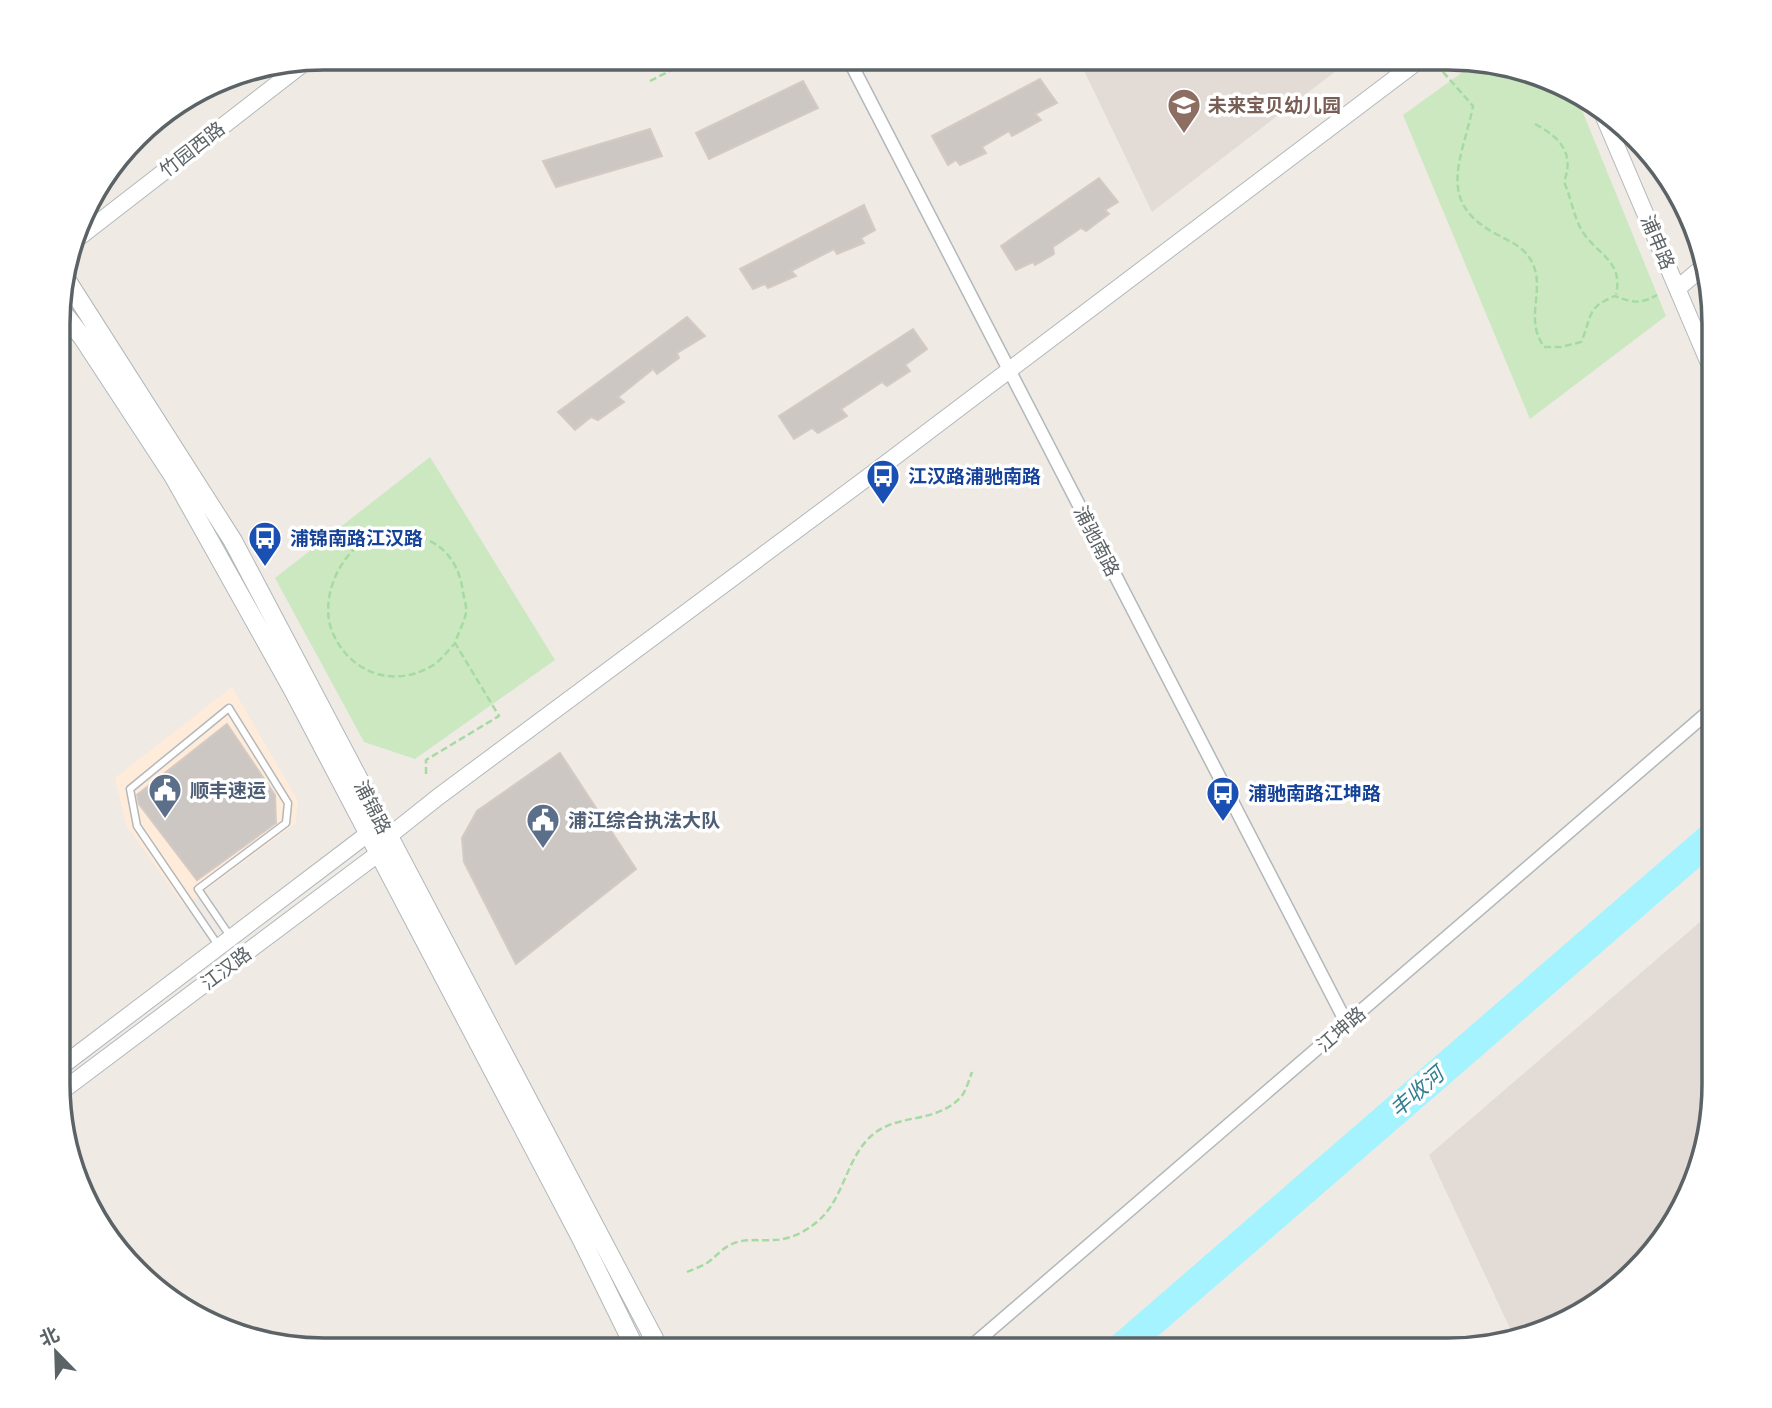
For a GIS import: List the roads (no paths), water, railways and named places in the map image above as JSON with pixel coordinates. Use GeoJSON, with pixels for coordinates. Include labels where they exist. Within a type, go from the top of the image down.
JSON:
{"type":"FeatureCollection","features":[{"type":"Feature","properties":{"kind":"main road","name":"浦锦路"},"geometry":{"type":"LineString","coordinates":[[72,289],[233,541],[654,1338]]}},
{"type":"Feature","properties":{"kind":"main road","name":"浦锦路"},"geometry":{"type":"LineString","coordinates":[[70,322],[174,477],[292,688],[581,1238],[630,1338]]}},
{"type":"Feature","properties":{"kind":"street","name":"浦驰南路"},"geometry":{"type":"LineString","coordinates":[[853,70],[1346,1024]]}},
{"type":"Feature","properties":{"kind":"street"},"geometry":{"type":"LineString","coordinates":[[70,1060],[369,833],[388,836],[1008,370],[1417,70]]}},
{"type":"Feature","properties":{"kind":"street","name":"竹园西路"},"geometry":{"type":"LineString","coordinates":[[87,231],[293,72]]}},
{"type":"Feature","properties":{"kind":"street","name":"浦申路"},"geometry":{"type":"LineString","coordinates":[[1608,126],[1702,346]]}},
{"type":"Feature","properties":{"kind":"street"},"geometry":{"type":"LineString","coordinates":[[1678,288],[1697,272]]}},
{"type":"Feature","properties":{"kind":"street","name":"江坤路"},"geometry":{"type":"LineString","coordinates":[[981,1338],[1702,717]]}},
{"type":"Feature","properties":{"kind":"street","name":"江汉路"},"geometry":{"type":"LineString","coordinates":[[70,1085],[379,853],[388,836]]}},
{"type":"Feature","properties":{"kind":"lane"},"geometry":{"type":"LineString","coordinates":[[229,708],[288,803],[286,823],[198,889],[225,942],[136,826],[130,789],[229,708]]}},
{"type":"Feature","properties":{"kind":"waterway","name":"丰收河"},"geometry":{"type":"LineString","coordinates":[[1133,1338],[1702,845]]}},
{"type":"Feature","properties":{"kind":"place","name":"未来宝贝幼儿园"},"geometry":{"type":"Point","coordinates":[1184,135]}},
{"type":"Feature","properties":{"kind":"place","name":"江汉路浦驰南路"},"geometry":{"type":"Point","coordinates":[883,506]}},
{"type":"Feature","properties":{"kind":"place","name":"浦锦南路江汉路"},"geometry":{"type":"Point","coordinates":[265,568]}},
{"type":"Feature","properties":{"kind":"place","name":"顺丰速运"},"geometry":{"type":"Point","coordinates":[165,820]}},
{"type":"Feature","properties":{"kind":"place","name":"浦驰南路江坤路"},"geometry":{"type":"Point","coordinates":[1223,823]}},
{"type":"Feature","properties":{"kind":"place","name":"浦江综合执法大队"},"geometry":{"type":"Point","coordinates":[543,850]}}]}
